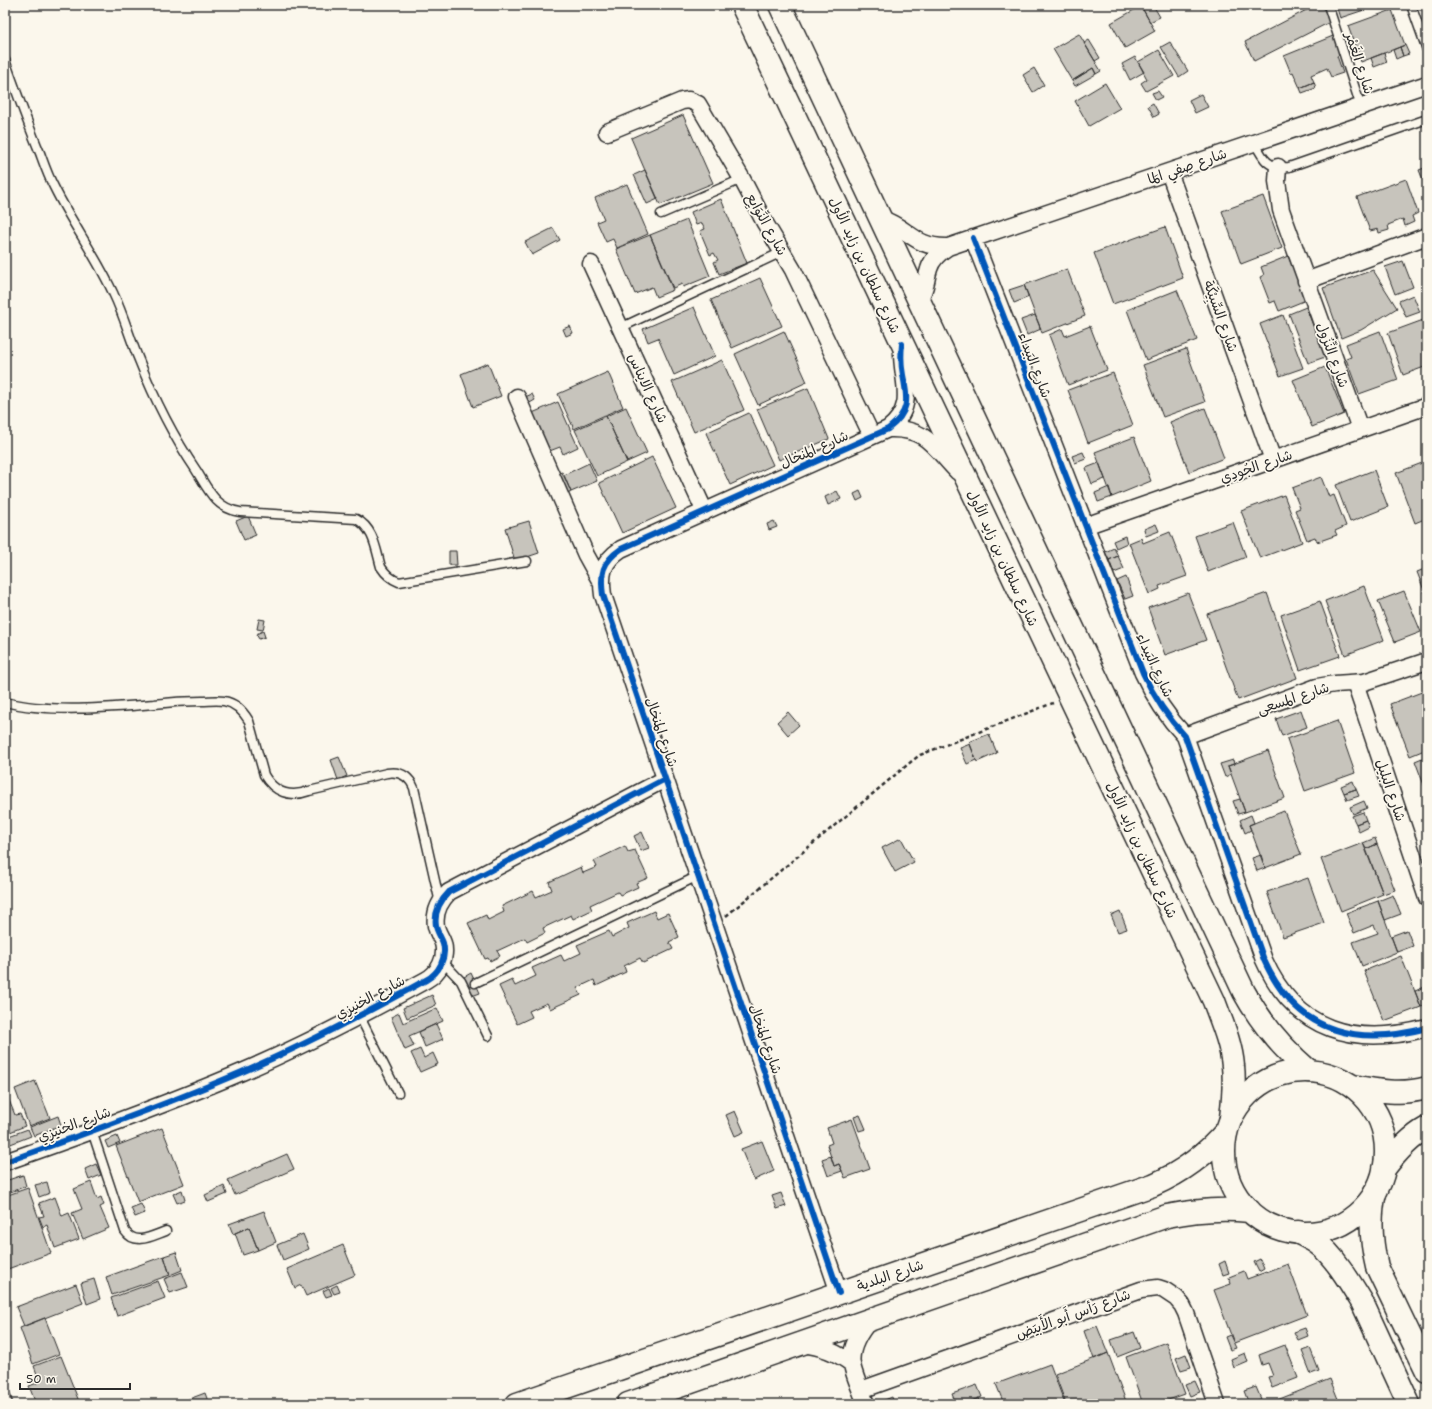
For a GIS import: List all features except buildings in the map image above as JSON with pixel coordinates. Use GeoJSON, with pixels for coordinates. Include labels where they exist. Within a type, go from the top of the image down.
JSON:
{"type":"FeatureCollection","features":[{"type":"Feature","properties":{"kind":"main road","name":"شارع سلطان بن زايد الأول"},"geometry":{"type":"LineString","coordinates":[[742,5],[1210,994],[1224,1028],[1233,1066],[1234,1083],[1225,1145],[1225,1159],[1228,1174],[1233,1187],[1250,1211]]}},
{"type":"Feature","properties":{"kind":"main road"},"geometry":{"type":"LineString","coordinates":[[780,5],[1244,992],[1272,1035],[1309,1071]]}},
{"type":"Feature","properties":{"kind":"main road"},"geometry":{"type":"LineString","coordinates":[[1229,1124],[1246,1096],[1263,1082],[1293,1071],[1325,1073],[1339,1078],[1353,1086],[1374,1109],[1385,1138],[1386,1154],[1384,1169],[1375,1193],[1371,1211],[1370,1230],[1372,1249],[1377,1267],[1427,1371]]}},
{"type":"Feature","properties":{"kind":"main road"},"geometry":{"type":"LineString","coordinates":[[1353,1086],[1372,1090],[1396,1092],[1427,1088]]}},
{"type":"Feature","properties":{"kind":"main road","name":"شارع البلدية"},"geometry":{"type":"LineString","coordinates":[[516,1404],[1153,1185],[1194,1163],[1217,1142],[1229,1124]]}},
{"type":"Feature","properties":{"kind":"main road"},"geometry":{"type":"LineString","coordinates":[[1384,1169],[1394,1155],[1406,1143],[1427,1128]]}},
{"type":"Feature","properties":{"kind":"main road"},"geometry":{"type":"LineString","coordinates":[[628,1404],[1167,1216],[1206,1209],[1234,1209],[1250,1211],[1272,1225],[1298,1232],[1313,1232],[1342,1224],[1355,1216],[1375,1193]]}},
{"type":"Feature","properties":{"kind":"main road"},"geometry":{"type":"LineString","coordinates":[[1298,1232],[1318,1244],[1342,1270],[1354,1288],[1362,1302],[1409,1404]]}},
{"type":"Feature","properties":{"kind":"street","name":"شارع صِفِي المَا"},"geometry":{"type":"LineString","coordinates":[[881,219],[896,224],[915,240],[939,247],[948,246],[1427,84]]}},
{"type":"Feature","properties":{"kind":"street","name":"شارع النِّوَايِع"},"geometry":{"type":"LineString","coordinates":[[607,132],[682,101],[694,101],[703,110],[742,179],[765,224],[793,270],[872,436]]}},
{"type":"Feature","properties":{"kind":"street","name":"شارع النِّزُول"},"geometry":{"type":"LineString","coordinates":[[1278,167],[1277,181],[1281,210],[1360,429]]}},
{"type":"Feature","properties":{"kind":"street","name":"شارع السِّبِيْكَة"},"geometry":{"type":"LineString","coordinates":[[1169,172],[1273,460]]}},
{"type":"Feature","properties":{"kind":"street"},"geometry":{"type":"LineString","coordinates":[[1306,281],[1427,236]]}},
{"type":"Feature","properties":{"kind":"street","name":"شارع البَيداء"},"geometry":{"type":"LineString","coordinates":[[973,238],[1149,687],[1165,713],[1185,736],[1270,974],[1288,998],[1305,1013],[1324,1025],[1353,1034],[1383,1036],[1398,1035],[1427,1028]]}},
{"type":"Feature","properties":{"kind":"street","name":"شارع صِفِي المَا"},"geometry":{"type":"LineString","coordinates":[[918,299],[926,288],[929,268],[937,256],[948,246]]}},
{"type":"Feature","properties":{"kind":"street","name":"شارع الايناس"},"geometry":{"type":"LineString","coordinates":[[591,264],[705,512]]}},
{"type":"Feature","properties":{"kind":"street","name":"شارع المنخال"},"geometry":{"type":"LineString","coordinates":[[839,1293],[603,595],[602,574],[605,565],[611,556],[621,549],[888,429],[900,418],[906,403],[906,387],[902,365],[902,344]]}},
{"type":"Feature","properties":{"kind":"street","name":"شارع المنخال"},"geometry":{"type":"LineString","coordinates":[[517,398],[586,555],[602,584]]}},
{"type":"Feature","properties":{"kind":"street","name":"شارع الجُودِي"},"geometry":{"type":"LineString","coordinates":[[1085,526],[1427,406]]}},
{"type":"Feature","properties":{"kind":"street","name":"شارع المنخال"},"geometry":{"type":"LineString","coordinates":[[888,429],[905,429],[921,435],[935,445],[949,463],[966,479]]}},
{"type":"Feature","properties":{"kind":"street","name":"شارع المسعى"},"geometry":{"type":"LineString","coordinates":[[1185,736],[1317,688],[1373,679],[1427,661]]}},
{"type":"Feature","properties":{"kind":"street","name":"شارع البليل"},"geometry":{"type":"LineString","coordinates":[[1355,683],[1427,898]]}},
{"type":"Feature","properties":{"kind":"street"},"geometry":{"type":"LineString","coordinates":[[442,961],[444,950],[436,926],[436,918],[440,903],[444,897],[455,888],[665,779]]}},
{"type":"Feature","properties":{"kind":"street","name":"شارع الخنيزِي"},"geometry":{"type":"LineString","coordinates":[[5,1162],[92,1131],[243,1072],[360,1017],[432,977],[442,961]]}},
{"type":"Feature","properties":{"kind":"street","name":"شارع رَأس أَبو الأَبيَض"},"geometry":{"type":"LineString","coordinates":[[863,1397],[1141,1290],[1158,1288],[1176,1298],[1186,1313],[1217,1404]]}},
{"type":"Feature","properties":{"kind":"street"},"geometry":{"type":"LineString","coordinates":[[863,1397],[852,1364],[853,1354],[859,1335],[870,1319]]}},
{"type":"Feature","properties":{"kind":"street"},"geometry":{"type":"LineString","coordinates":[[800,1344],[822,1348],[843,1357],[852,1364]]}},
{"type":"Feature","properties":{"kind":"lane","name":"شارع الغَمْر"},"geometry":{"type":"LineString","coordinates":[[1328,5],[1361,107]]}},
{"type":"Feature","properties":{"kind":"lane"},"geometry":{"type":"LineString","coordinates":[[1411,5],[1427,50]]}},
{"type":"Feature","properties":{"kind":"lane"},"geometry":{"type":"LineString","coordinates":[[5,60],[53,186],[102,269],[112,290],[139,360],[171,428],[212,496],[218,503],[232,511],[240,512],[356,519],[365,524],[371,533],[381,568],[393,580],[399,582],[528,561]]}},
{"type":"Feature","properties":{"kind":"lane"},"geometry":{"type":"LineString","coordinates":[[1255,143],[1263,158],[1272,165],[1278,167],[1289,167],[1427,119]]}},
{"type":"Feature","properties":{"kind":"lane"},"geometry":{"type":"LineString","coordinates":[[661,214],[742,179]]}},
{"type":"Feature","properties":{"kind":"lane"},"geometry":{"type":"LineString","coordinates":[[620,328],[782,252]]}},
{"type":"Feature","properties":{"kind":"lane"},"geometry":{"type":"LineString","coordinates":[[5,702],[36,707],[58,708],[119,706],[180,701],[224,701],[238,707],[249,721],[264,775],[268,782],[280,792],[295,794],[302,793],[394,772],[406,776],[410,779],[414,788],[440,903]]}},
{"type":"Feature","properties":{"kind":"lane"},"geometry":{"type":"LineString","coordinates":[[470,986],[698,876]]}},
{"type":"Feature","properties":{"kind":"lane"},"geometry":{"type":"LineString","coordinates":[[442,961],[470,986],[488,1036]]}},
{"type":"Feature","properties":{"kind":"lane","name":"شارع الخنيزِي"},"geometry":{"type":"LineString","coordinates":[[360,1017],[398,1093]]}},
{"type":"Feature","properties":{"kind":"lane","name":"شارع الخنيزِي"},"geometry":{"type":"LineString","coordinates":[[92,1131],[125,1231],[128,1235],[137,1240],[166,1231]]}},
{"type":"Feature","properties":{"kind":"lane"},"geometry":{"type":"LineString","coordinates":[[5,1394],[8,1404]]}},
{"type":"Feature","properties":{"kind":"path"},"geometry":{"type":"LineString","coordinates":[[715,925],[920,755],[1069,697]]}},
{"type":"Feature","properties":{"kind":"cycle path"},"geometry":{"type":"LineString","coordinates":[[973,238],[1143,673],[1161,706],[1172,722],[1185,736],[1264,960],[1277,984],[1293,1004],[1311,1018],[1330,1028],[1352,1034],[1376,1036],[1427,1028]]}},
{"type":"Feature","properties":{"kind":"cycle path"},"geometry":{"type":"LineString","coordinates":[[839,1293],[603,595],[602,575],[606,564],[621,549],[888,429],[900,417],[906,405],[906,392],[901,356],[902,344]]}},
{"type":"Feature","properties":{"kind":"cycle path"},"geometry":{"type":"LineString","coordinates":[[5,1162],[125,1119],[242,1072],[289,1051],[426,980],[435,973],[443,959],[444,949],[437,928],[436,916],[440,903],[449,892],[665,779]]}}]}
